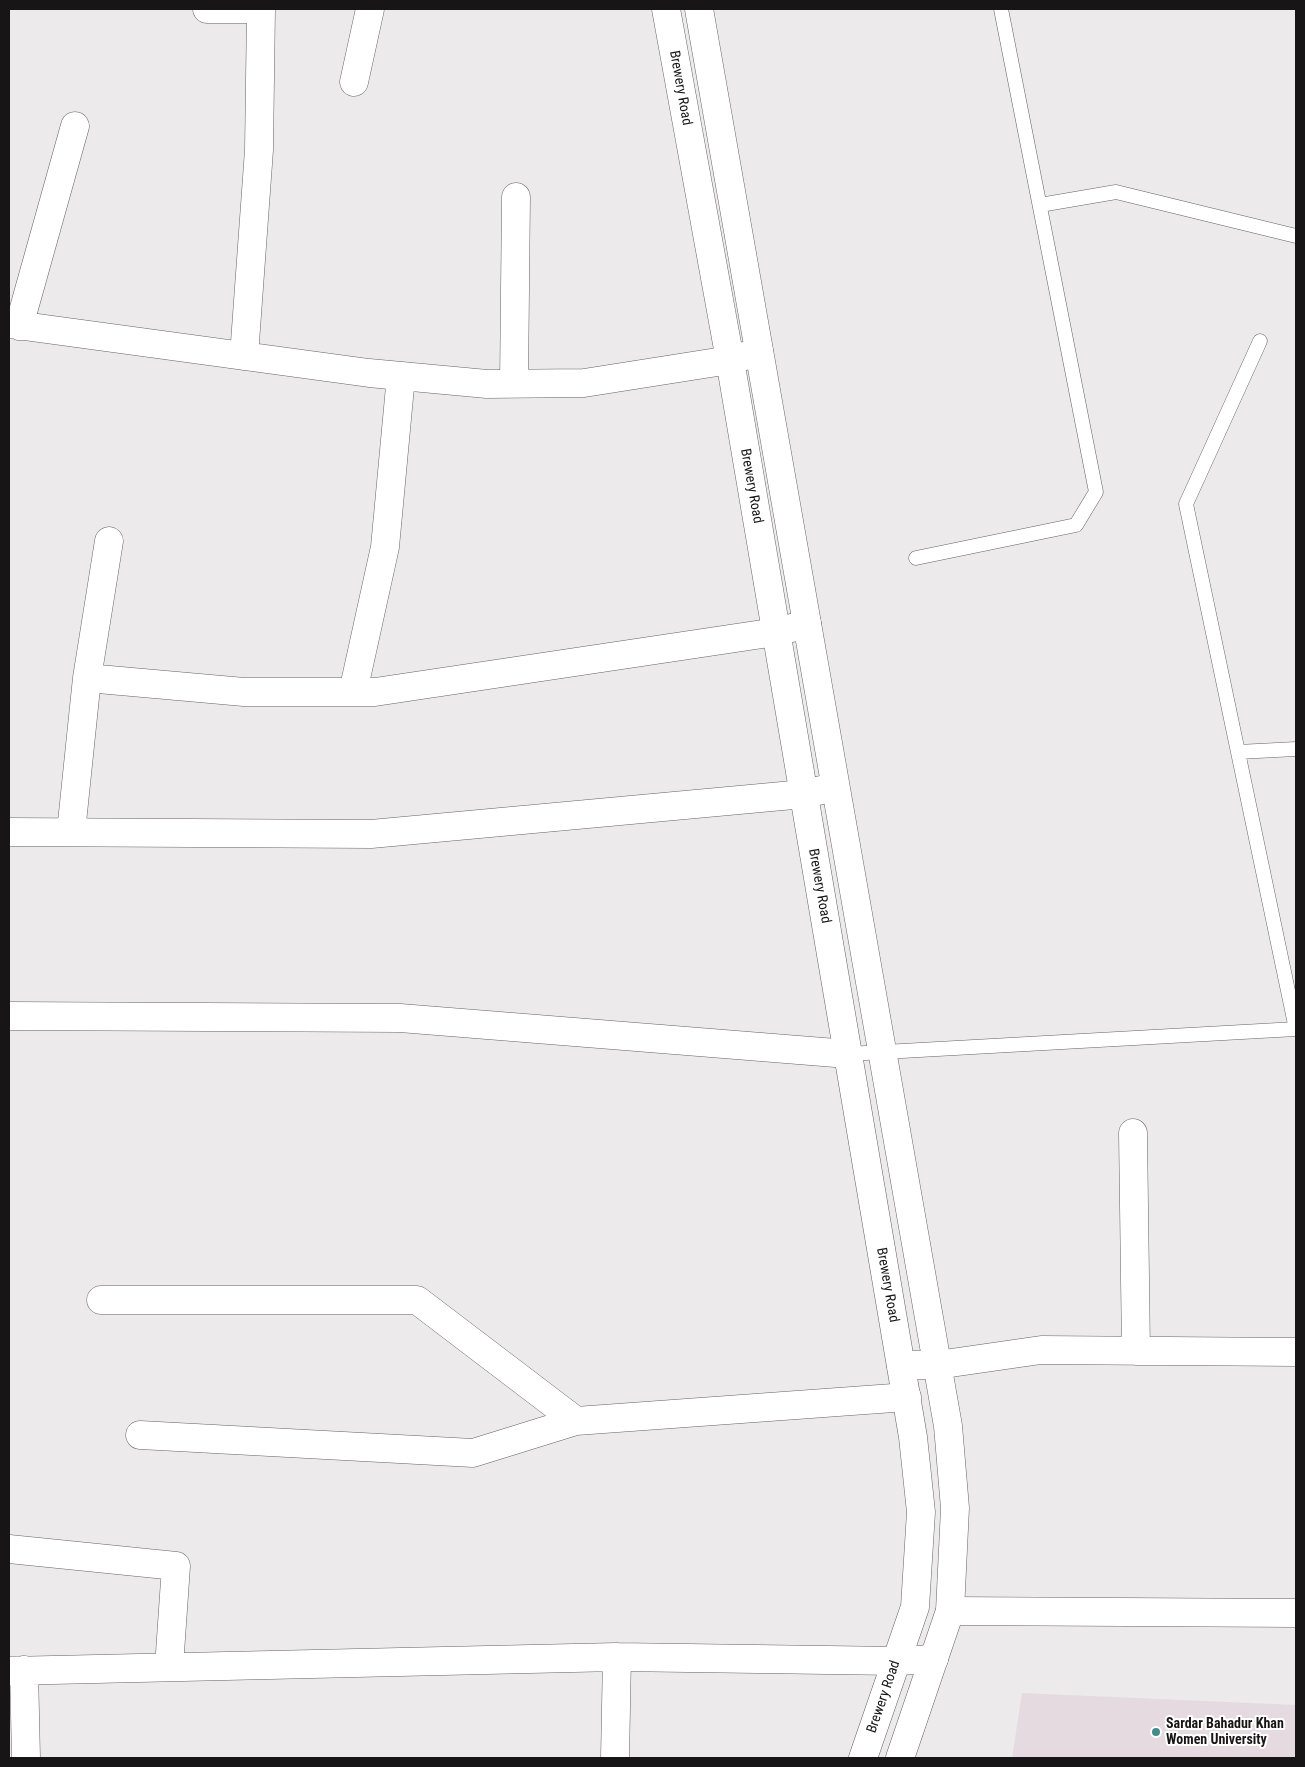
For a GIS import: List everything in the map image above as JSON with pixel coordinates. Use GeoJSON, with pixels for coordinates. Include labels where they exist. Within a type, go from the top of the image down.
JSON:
{"type":"FeatureCollection","features":[{"type":"Feature","properties":{"kind":"street"},"geometry":{"type":"LineString","coordinates":[[207,9],[262,9],[259,150],[244,356]]}},
{"type":"Feature","properties":{"kind":"street"},"geometry":{"type":"LineString","coordinates":[[354,82],[370,9]]}},
{"type":"Feature","properties":{"kind":"street","name":"Brewery Road"},"geometry":{"type":"LineString","coordinates":[[666,9],[730,360],[914,1437],[922,1512],[915,1607],[863,1758]]}},
{"type":"Feature","properties":{"kind":"street"},"geometry":{"type":"LineString","coordinates":[[699,9],[948,1426],[955,1508],[950,1611],[900,1758]]}},
{"type":"Feature","properties":{"kind":"street"},"geometry":{"type":"LineString","coordinates":[[75,126],[14,325],[401,376],[487,384],[584,383],[730,360],[759,352]]}},
{"type":"Feature","properties":{"kind":"street"},"geometry":{"type":"LineString","coordinates":[[514,383],[516,197]]}},
{"type":"Feature","properties":{"kind":"street"},"geometry":{"type":"LineString","coordinates":[[353,692],[385,547],[401,376]]}},
{"type":"Feature","properties":{"kind":"street"},"geometry":{"type":"LineString","coordinates":[[71,832],[86,678],[109,541]]}},
{"type":"Feature","properties":{"kind":"street"},"geometry":{"type":"LineString","coordinates":[[86,678],[244,692],[353,692],[385,690],[776,632],[807,624]]}},
{"type":"Feature","properties":{"kind":"street"},"geometry":{"type":"LineString","coordinates":[[9,832],[371,834],[804,794],[836,787]]}},
{"type":"Feature","properties":{"kind":"street"},"geometry":{"type":"LineString","coordinates":[[9,1016],[400,1018],[848,1054]]}},
{"type":"Feature","properties":{"kind":"street"},"geometry":{"type":"LineString","coordinates":[[1133,1133],[1136,1351]]}},
{"type":"Feature","properties":{"kind":"street"},"geometry":{"type":"LineString","coordinates":[[101,1300],[417,1300],[576,1421]]}},
{"type":"Feature","properties":{"kind":"street"},"geometry":{"type":"LineString","coordinates":[[901,1365],[937,1366],[1041,1350],[1296,1352]]}},
{"type":"Feature","properties":{"kind":"street"},"geometry":{"type":"LineString","coordinates":[[140,1435],[473,1453],[576,1421],[906,1396]]}},
{"type":"Feature","properties":{"kind":"street"},"geometry":{"type":"LineString","coordinates":[[9,1549],[176,1566],[169,1667]]}},
{"type":"Feature","properties":{"kind":"street"},"geometry":{"type":"LineString","coordinates":[[950,1611],[1296,1613]]}},
{"type":"Feature","properties":{"kind":"street"},"geometry":{"type":"LineString","coordinates":[[26,1758],[16,1671],[617,1657],[897,1661],[934,1659]]}},
{"type":"Feature","properties":{"kind":"street"},"geometry":{"type":"LineString","coordinates":[[615,1758],[617,1657]]}},
{"type":"Feature","properties":{"kind":"lane"},"geometry":{"type":"LineString","coordinates":[[916,558],[1076,525],[1096,492],[1001,9]]}},
{"type":"Feature","properties":{"kind":"lane"},"geometry":{"type":"LineString","coordinates":[[1040,205],[1116,192],[1296,236]]}},
{"type":"Feature","properties":{"kind":"lane"},"geometry":{"type":"LineString","coordinates":[[848,1054],[1296,1029],[1186,504],[1260,341]]}},
{"type":"Feature","properties":{"kind":"lane"},"geometry":{"type":"LineString","coordinates":[[1238,752],[1296,749]]}},
{"type":"Feature","properties":{"kind":"shaded area","name":"Sardar Bahadur Khan Women University"},"geometry":{"type":"Polygon","coordinates":[[[1022,1693],[1296,1705],[1296,1758],[1012,1758],[1022,1693]]]}},
{"type":"Feature","properties":{"kind":"place","name":"Sardar Bahadur Khan Women University"},"geometry":{"type":"Point","coordinates":[1156,1732]}}]}
